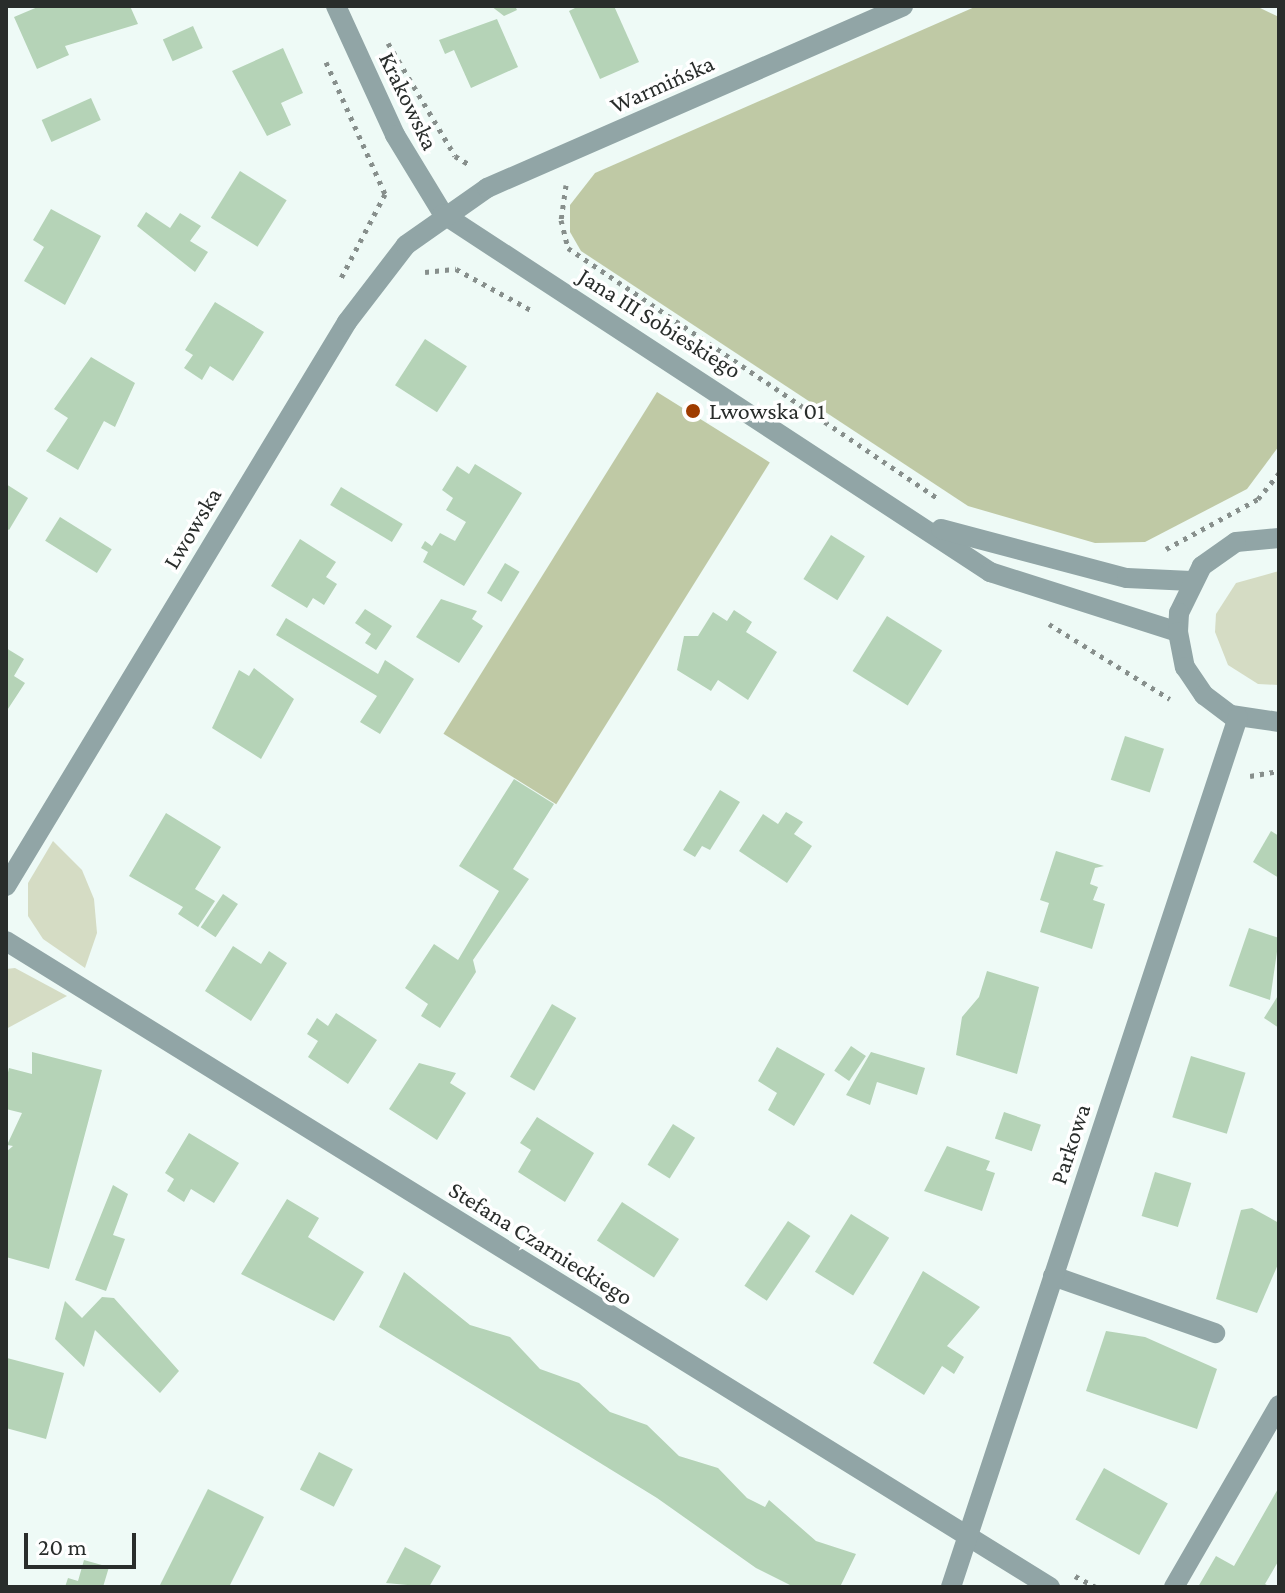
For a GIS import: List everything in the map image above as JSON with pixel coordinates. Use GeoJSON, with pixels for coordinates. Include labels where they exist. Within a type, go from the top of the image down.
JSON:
{"type":"FeatureCollection","features":[{"type":"Feature","properties":{"kind":"street","name":"Krakowska"},"geometry":{"type":"LineString","coordinates":[[336,6],[395,135],[443,214]]}},
{"type":"Feature","properties":{"kind":"street","name":"Warmińska"},"geometry":{"type":"LineString","coordinates":[[443,214],[903,6]]}},
{"type":"Feature","properties":{"kind":"street","name":"Jana III Sobieskiego"},"geometry":{"type":"LineString","coordinates":[[443,214],[930,526],[990,572],[1178,632]]}},
{"type":"Feature","properties":{"kind":"street","name":"Lwowska"},"geometry":{"type":"LineString","coordinates":[[6,886],[347,322],[406,245],[443,214]]}},
{"type":"Feature","properties":{"kind":"street","name":"Jana III Sobieskiego"},"geometry":{"type":"LineString","coordinates":[[930,526],[1127,578],[1191,581]]}},
{"type":"Feature","properties":{"kind":"street"},"geometry":{"type":"LineString","coordinates":[[1277,533],[1236,542],[1191,581],[1178,632],[1185,667],[1204,695],[1238,717],[1279,722]]}},
{"type":"Feature","properties":{"kind":"street","name":"Parkowa"},"geometry":{"type":"LineString","coordinates":[[951,1587],[1238,717]]}},
{"type":"Feature","properties":{"kind":"street","name":"Stefana Czarnieckiego"},"geometry":{"type":"LineString","coordinates":[[6,941],[967,1539],[1055,1578]]}},
{"type":"Feature","properties":{"kind":"street"},"geometry":{"type":"LineString","coordinates":[[1053,1276],[1215,1333]]}},
{"type":"Feature","properties":{"kind":"street"},"geometry":{"type":"LineString","coordinates":[[1174,1587],[1279,1405]]}},
{"type":"Feature","properties":{"kind":"path"},"geometry":{"type":"LineString","coordinates":[[385,38],[430,116]]}},
{"type":"Feature","properties":{"kind":"path"},"geometry":{"type":"LineString","coordinates":[[321,49],[385,194],[338,284]]}},
{"type":"Feature","properties":{"kind":"path"},"geometry":{"type":"LineString","coordinates":[[566,175],[561,220],[568,248],[950,507]]}},
{"type":"Feature","properties":{"kind":"path"},"geometry":{"type":"LineString","coordinates":[[414,279],[431,268],[456,269],[535,312]]}},
{"type":"Feature","properties":{"kind":"path"},"geometry":{"type":"LineString","coordinates":[[1153,555],[1258,499],[1279,473]]}},
{"type":"Feature","properties":{"kind":"path"},"geometry":{"type":"LineString","coordinates":[[1034,614],[1177,703]]}},
{"type":"Feature","properties":{"kind":"path"},"geometry":{"type":"LineString","coordinates":[[1243,786],[1253,774],[1279,771]]}},
{"type":"Feature","properties":{"kind":"path"},"geometry":{"type":"LineString","coordinates":[[1055,1578],[1096,1587]]}},
{"type":"Feature","properties":{"kind":"green space"},"geometry":{"type":"Polygon","coordinates":[[[977,6],[1256,6],[1279,17],[1279,446],[1247,489],[1145,542],[1095,543],[968,506],[581,251],[570,232],[570,205],[595,173],[977,6]]]}},
{"type":"Feature","properties":{"kind":"green space"},"geometry":{"type":"Polygon","coordinates":[[[657,392],[770,462],[556,804],[443,734],[657,392]]]}},
{"type":"Feature","properties":{"kind":"green space"},"geometry":{"type":"Polygon","coordinates":[[[1279,571],[1279,685],[1258,684],[1228,665],[1215,632],[1216,614],[1236,583],[1279,571]]]}},
{"type":"Feature","properties":{"kind":"green space"},"geometry":{"type":"Polygon","coordinates":[[[53,841],[82,870],[94,899],[97,933],[85,968],[43,939],[28,916],[28,883],[53,841]]]}},
{"type":"Feature","properties":{"kind":"green space"},"geometry":{"type":"Polygon","coordinates":[[[15,968],[67,996],[6,1029],[6,969],[15,968]]]}},
{"type":"Feature","properties":{"kind":"building"},"geometry":{"type":"Polygon","coordinates":[[[40,6],[130,6],[138,24],[65,46],[69,55],[37,69],[14,17],[40,6]]]}},
{"type":"Feature","properties":{"kind":"building"},"geometry":{"type":"Polygon","coordinates":[[[491,6],[515,6],[517,10],[504,16],[491,6]]]}},
{"type":"Feature","properties":{"kind":"building"},"geometry":{"type":"Polygon","coordinates":[[[579,6],[614,6],[639,62],[600,79],[569,11],[579,6]]]}},
{"type":"Feature","properties":{"kind":"building"},"geometry":{"type":"Polygon","coordinates":[[[497,19],[518,67],[471,88],[454,50],[445,54],[439,40],[497,19]]]}},
{"type":"Feature","properties":{"kind":"building"},"geometry":{"type":"Polygon","coordinates":[[[193,26],[203,48],[173,61],[163,39],[193,26]]]}},
{"type":"Feature","properties":{"kind":"building"},"geometry":{"type":"Polygon","coordinates":[[[283,48],[303,93],[281,103],[291,125],[267,136],[232,71],[283,48]]]}},
{"type":"Feature","properties":{"kind":"building"},"geometry":{"type":"Polygon","coordinates":[[[91,98],[101,120],[51,142],[42,120],[91,98]]]}},
{"type":"Feature","properties":{"kind":"building"},"geometry":{"type":"Polygon","coordinates":[[[240,171],[287,200],[257,247],[211,218],[240,171]]]}},
{"type":"Feature","properties":{"kind":"building"},"geometry":{"type":"Polygon","coordinates":[[[51,209],[101,236],[65,305],[24,281],[44,247],[33,240],[51,209]]]}},
{"type":"Feature","properties":{"kind":"building"},"geometry":{"type":"Polygon","coordinates":[[[146,212],[170,228],[180,213],[201,226],[190,241],[208,252],[195,272],[137,226],[146,212]]]}},
{"type":"Feature","properties":{"kind":"building"},"geometry":{"type":"Polygon","coordinates":[[[215,302],[264,332],[233,381],[210,366],[202,380],[184,368],[193,355],[185,350],[215,302]]]}},
{"type":"Feature","properties":{"kind":"building"},"geometry":{"type":"Polygon","coordinates":[[[425,339],[467,366],[437,412],[395,385],[425,339]]]}},
{"type":"Feature","properties":{"kind":"building"},"geometry":{"type":"Polygon","coordinates":[[[91,357],[135,383],[115,427],[104,421],[78,470],[46,451],[68,418],[54,409],[91,357]]]}},
{"type":"Feature","properties":{"kind":"building"},"geometry":{"type":"Polygon","coordinates":[[[475,464],[522,493],[464,586],[423,562],[428,552],[421,548],[425,541],[432,546],[440,533],[455,541],[466,522],[446,510],[453,498],[442,490],[457,466],[469,474],[475,464]]]}},
{"type":"Feature","properties":{"kind":"building"},"geometry":{"type":"Polygon","coordinates":[[[6,484],[28,498],[9,530],[6,528],[6,484]]]}},
{"type":"Feature","properties":{"kind":"building"},"geometry":{"type":"Polygon","coordinates":[[[341,487],[403,524],[392,542],[330,505],[341,487]]]}},
{"type":"Feature","properties":{"kind":"building"},"geometry":{"type":"Polygon","coordinates":[[[60,517],[112,549],[97,573],[45,541],[60,517]]]}},
{"type":"Feature","properties":{"kind":"building"},"geometry":{"type":"Polygon","coordinates":[[[831,535],[865,556],[837,600],[803,579],[831,535]]]}},
{"type":"Feature","properties":{"kind":"building"},"geometry":{"type":"Polygon","coordinates":[[[300,539],[336,562],[326,577],[337,584],[324,605],[313,598],[307,608],[271,586],[300,539]]]}},
{"type":"Feature","properties":{"kind":"building"},"geometry":{"type":"Polygon","coordinates":[[[505,563],[520,572],[502,602],[487,593],[505,563]]]}},
{"type":"Feature","properties":{"kind":"building"},"geometry":{"type":"Polygon","coordinates":[[[441,599],[477,611],[472,619],[483,626],[459,663],[416,637],[441,599]]]}},
{"type":"Feature","properties":{"kind":"building"},"geometry":{"type":"Polygon","coordinates":[[[365,609],[392,626],[376,650],[365,643],[371,634],[355,623],[365,609]]]}},
{"type":"Feature","properties":{"kind":"building"},"geometry":{"type":"Polygon","coordinates":[[[734,610],[752,622],[746,632],[777,652],[748,700],[718,680],[711,691],[677,670],[684,636],[698,636],[713,612],[727,621],[734,610]]]}},
{"type":"Feature","properties":{"kind":"building"},"geometry":{"type":"Polygon","coordinates":[[[887,616],[942,650],[908,706],[853,671],[887,616]]]}},
{"type":"Feature","properties":{"kind":"building"},"geometry":{"type":"Polygon","coordinates":[[[286,618],[378,674],[385,660],[414,679],[380,734],[360,722],[377,696],[276,635],[286,618]]]}},
{"type":"Feature","properties":{"kind":"building"},"geometry":{"type":"Polygon","coordinates":[[[6,648],[24,659],[14,676],[25,683],[6,712],[6,648]]]}},
{"type":"Feature","properties":{"kind":"building"},"geometry":{"type":"Polygon","coordinates":[[[254,668],[294,699],[261,759],[212,728],[239,670],[249,676],[254,668]]]}},
{"type":"Feature","properties":{"kind":"building"},"geometry":{"type":"Polygon","coordinates":[[[1125,736],[1164,749],[1150,792],[1111,780],[1125,736]]]}},
{"type":"Feature","properties":{"kind":"building"},"geometry":{"type":"Polygon","coordinates":[[[514,779],[554,804],[513,869],[529,879],[473,960],[476,972],[440,1028],[421,1016],[428,1004],[405,988],[434,944],[458,960],[499,891],[459,866],[514,779]]]}},
{"type":"Feature","properties":{"kind":"building"},"geometry":{"type":"Polygon","coordinates":[[[720,790],[740,802],[710,850],[702,846],[695,857],[683,850],[720,790]]]}},
{"type":"Feature","properties":{"kind":"building"},"geometry":{"type":"Polygon","coordinates":[[[786,812],[803,822],[794,834],[812,846],[787,883],[739,851],[763,814],[778,824],[786,812]]]}},
{"type":"Feature","properties":{"kind":"building"},"geometry":{"type":"Polygon","coordinates":[[[166,813],[221,847],[195,889],[215,901],[198,927],[178,914],[183,907],[129,876],[166,813]]]}},
{"type":"Feature","properties":{"kind":"building"},"geometry":{"type":"Polygon","coordinates":[[[1271,831],[1279,836],[1279,878],[1253,862],[1271,831]]]}},
{"type":"Feature","properties":{"kind":"building"},"geometry":{"type":"Polygon","coordinates":[[[1056,851],[1104,866],[1095,868],[1090,884],[1098,887],[1093,900],[1105,904],[1092,949],[1040,932],[1049,903],[1040,900],[1056,851]]]}},
{"type":"Feature","properties":{"kind":"building"},"geometry":{"type":"Polygon","coordinates":[[[223,894],[238,904],[216,937],[201,927],[223,894]]]}},
{"type":"Feature","properties":{"kind":"building"},"geometry":{"type":"Polygon","coordinates":[[[1249,928],[1279,938],[1270,1000],[1229,986],[1249,928]]]}},
{"type":"Feature","properties":{"kind":"building"},"geometry":{"type":"Polygon","coordinates":[[[233,946],[261,964],[269,951],[287,963],[251,1021],[205,991],[233,946]]]}},
{"type":"Feature","properties":{"kind":"building"},"geometry":{"type":"Polygon","coordinates":[[[987,971],[1039,987],[1017,1074],[956,1055],[962,1017],[979,997],[987,971]]]}},
{"type":"Feature","properties":{"kind":"building"},"geometry":{"type":"Polygon","coordinates":[[[1279,994],[1279,1028],[1264,1018],[1279,994]]]}},
{"type":"Feature","properties":{"kind":"building"},"geometry":{"type":"Polygon","coordinates":[[[552,1004],[576,1018],[534,1091],[510,1077],[552,1004]]]}},
{"type":"Feature","properties":{"kind":"building"},"geometry":{"type":"Polygon","coordinates":[[[336,1013],[377,1040],[348,1084],[308,1057],[318,1041],[307,1034],[317,1018],[328,1026],[336,1013]]]}},
{"type":"Feature","properties":{"kind":"building"},"geometry":{"type":"Polygon","coordinates":[[[851,1046],[866,1056],[849,1081],[834,1071],[851,1046]]]}},
{"type":"Feature","properties":{"kind":"building"},"geometry":{"type":"Polygon","coordinates":[[[777,1047],[825,1074],[794,1126],[768,1110],[777,1093],[758,1081],[777,1047]]]}},
{"type":"Feature","properties":{"kind":"building"},"geometry":{"type":"Polygon","coordinates":[[[32,1052],[102,1070],[49,1269],[6,1257],[6,1152],[13,1146],[7,1145],[22,1113],[6,1109],[6,1081],[9,1068],[32,1074],[32,1052]]]}},
{"type":"Feature","properties":{"kind":"building"},"geometry":{"type":"Polygon","coordinates":[[[871,1052],[925,1068],[917,1095],[877,1082],[870,1105],[846,1095],[871,1052]]]}},
{"type":"Feature","properties":{"kind":"building"},"geometry":{"type":"Polygon","coordinates":[[[1191,1056],[1246,1073],[1227,1134],[1172,1117],[1191,1056]]]}},
{"type":"Feature","properties":{"kind":"building"},"geometry":{"type":"Polygon","coordinates":[[[419,1063],[456,1073],[450,1083],[466,1093],[437,1140],[389,1109],[419,1063]]]}},
{"type":"Feature","properties":{"kind":"building"},"geometry":{"type":"Polygon","coordinates":[[[1004,1112],[1041,1125],[1032,1151],[995,1138],[1004,1112]]]}},
{"type":"Feature","properties":{"kind":"building"},"geometry":{"type":"Polygon","coordinates":[[[537,1117],[594,1153],[565,1202],[518,1172],[531,1150],[520,1143],[537,1117]]]}},
{"type":"Feature","properties":{"kind":"building"},"geometry":{"type":"Polygon","coordinates":[[[673,1124],[695,1138],[670,1178],[648,1165],[673,1124]]]}},
{"type":"Feature","properties":{"kind":"building"},"geometry":{"type":"Polygon","coordinates":[[[189,1133],[239,1163],[214,1203],[191,1189],[184,1202],[167,1191],[174,1179],[165,1173],[189,1133]]]}},
{"type":"Feature","properties":{"kind":"building"},"geometry":{"type":"Polygon","coordinates":[[[947,1146],[990,1161],[986,1170],[995,1173],[982,1211],[924,1191],[947,1146]]]}},
{"type":"Feature","properties":{"kind":"building"},"geometry":{"type":"Polygon","coordinates":[[[1155,1172],[1191,1183],[1178,1227],[1142,1216],[1155,1172]]]}},
{"type":"Feature","properties":{"kind":"building"},"geometry":{"type":"Polygon","coordinates":[[[113,1185],[128,1194],[113,1235],[125,1239],[106,1291],[75,1280],[113,1185]]]}},
{"type":"Feature","properties":{"kind":"building"},"geometry":{"type":"Polygon","coordinates":[[[287,1199],[319,1218],[308,1237],[364,1272],[334,1321],[241,1274],[287,1199]]]}},
{"type":"Feature","properties":{"kind":"building"},"geometry":{"type":"Polygon","coordinates":[[[622,1202],[679,1239],[654,1278],[597,1241],[622,1202]]]}},
{"type":"Feature","properties":{"kind":"building"},"geometry":{"type":"Polygon","coordinates":[[[1252,1208],[1279,1223],[1279,1262],[1257,1313],[1216,1299],[1241,1210],[1252,1208]]]}},
{"type":"Feature","properties":{"kind":"building"},"geometry":{"type":"Polygon","coordinates":[[[851,1214],[889,1238],[853,1296],[815,1272],[851,1214]]]}},
{"type":"Feature","properties":{"kind":"building"},"geometry":{"type":"Polygon","coordinates":[[[788,1221],[810,1236],[767,1301],[744,1286],[788,1221]]]}},
{"type":"Feature","properties":{"kind":"building"},"geometry":{"type":"Polygon","coordinates":[[[923,1271],[980,1307],[947,1346],[964,1357],[954,1374],[942,1366],[924,1395],[873,1363],[923,1271]]]}},
{"type":"Feature","properties":{"kind":"building"},"geometry":{"type":"Polygon","coordinates":[[[404,1272],[470,1325],[510,1337],[540,1369],[579,1383],[610,1412],[647,1425],[679,1456],[718,1468],[747,1498],[765,1507],[769,1500],[816,1541],[856,1554],[840,1587],[794,1587],[756,1568],[657,1498],[379,1327],[404,1272]]]}},
{"type":"Feature","properties":{"kind":"building"},"geometry":{"type":"Polygon","coordinates":[[[102,1297],[114,1298],[179,1371],[160,1393],[95,1330],[84,1367],[55,1339],[65,1301],[82,1318],[102,1297]]]}},
{"type":"Feature","properties":{"kind":"building"},"geometry":{"type":"Polygon","coordinates":[[[1106,1331],[1145,1337],[1217,1369],[1197,1429],[1086,1391],[1106,1331]]]}},
{"type":"Feature","properties":{"kind":"building"},"geometry":{"type":"Polygon","coordinates":[[[7,1358],[64,1373],[46,1439],[6,1428],[7,1358]]]}},
{"type":"Feature","properties":{"kind":"building"},"geometry":{"type":"Polygon","coordinates":[[[319,1452],[353,1469],[334,1507],[300,1489],[319,1452]]]}},
{"type":"Feature","properties":{"kind":"building"},"geometry":{"type":"Polygon","coordinates":[[[1104,1468],[1168,1503],[1139,1555],[1075,1520],[1104,1468]]]}},
{"type":"Feature","properties":{"kind":"building"},"geometry":{"type":"Polygon","coordinates":[[[1279,1487],[1279,1560],[1265,1584],[1271,1587],[1198,1587],[1216,1556],[1234,1566],[1279,1487]]]}},
{"type":"Feature","properties":{"kind":"building"},"geometry":{"type":"Polygon","coordinates":[[[208,1489],[264,1517],[229,1587],[159,1587],[208,1489]]]}},
{"type":"Feature","properties":{"kind":"building"},"geometry":{"type":"Polygon","coordinates":[[[405,1547],[441,1566],[429,1587],[386,1583],[405,1547]]]}},
{"type":"Feature","properties":{"kind":"building"},"geometry":{"type":"Polygon","coordinates":[[[84,1560],[109,1567],[103,1587],[65,1587],[68,1578],[78,1581],[84,1560]]]}},
{"type":"Feature","properties":{"kind":"place","name":"Lwowska 01"},"geometry":{"type":"Point","coordinates":[693,411]}}]}
